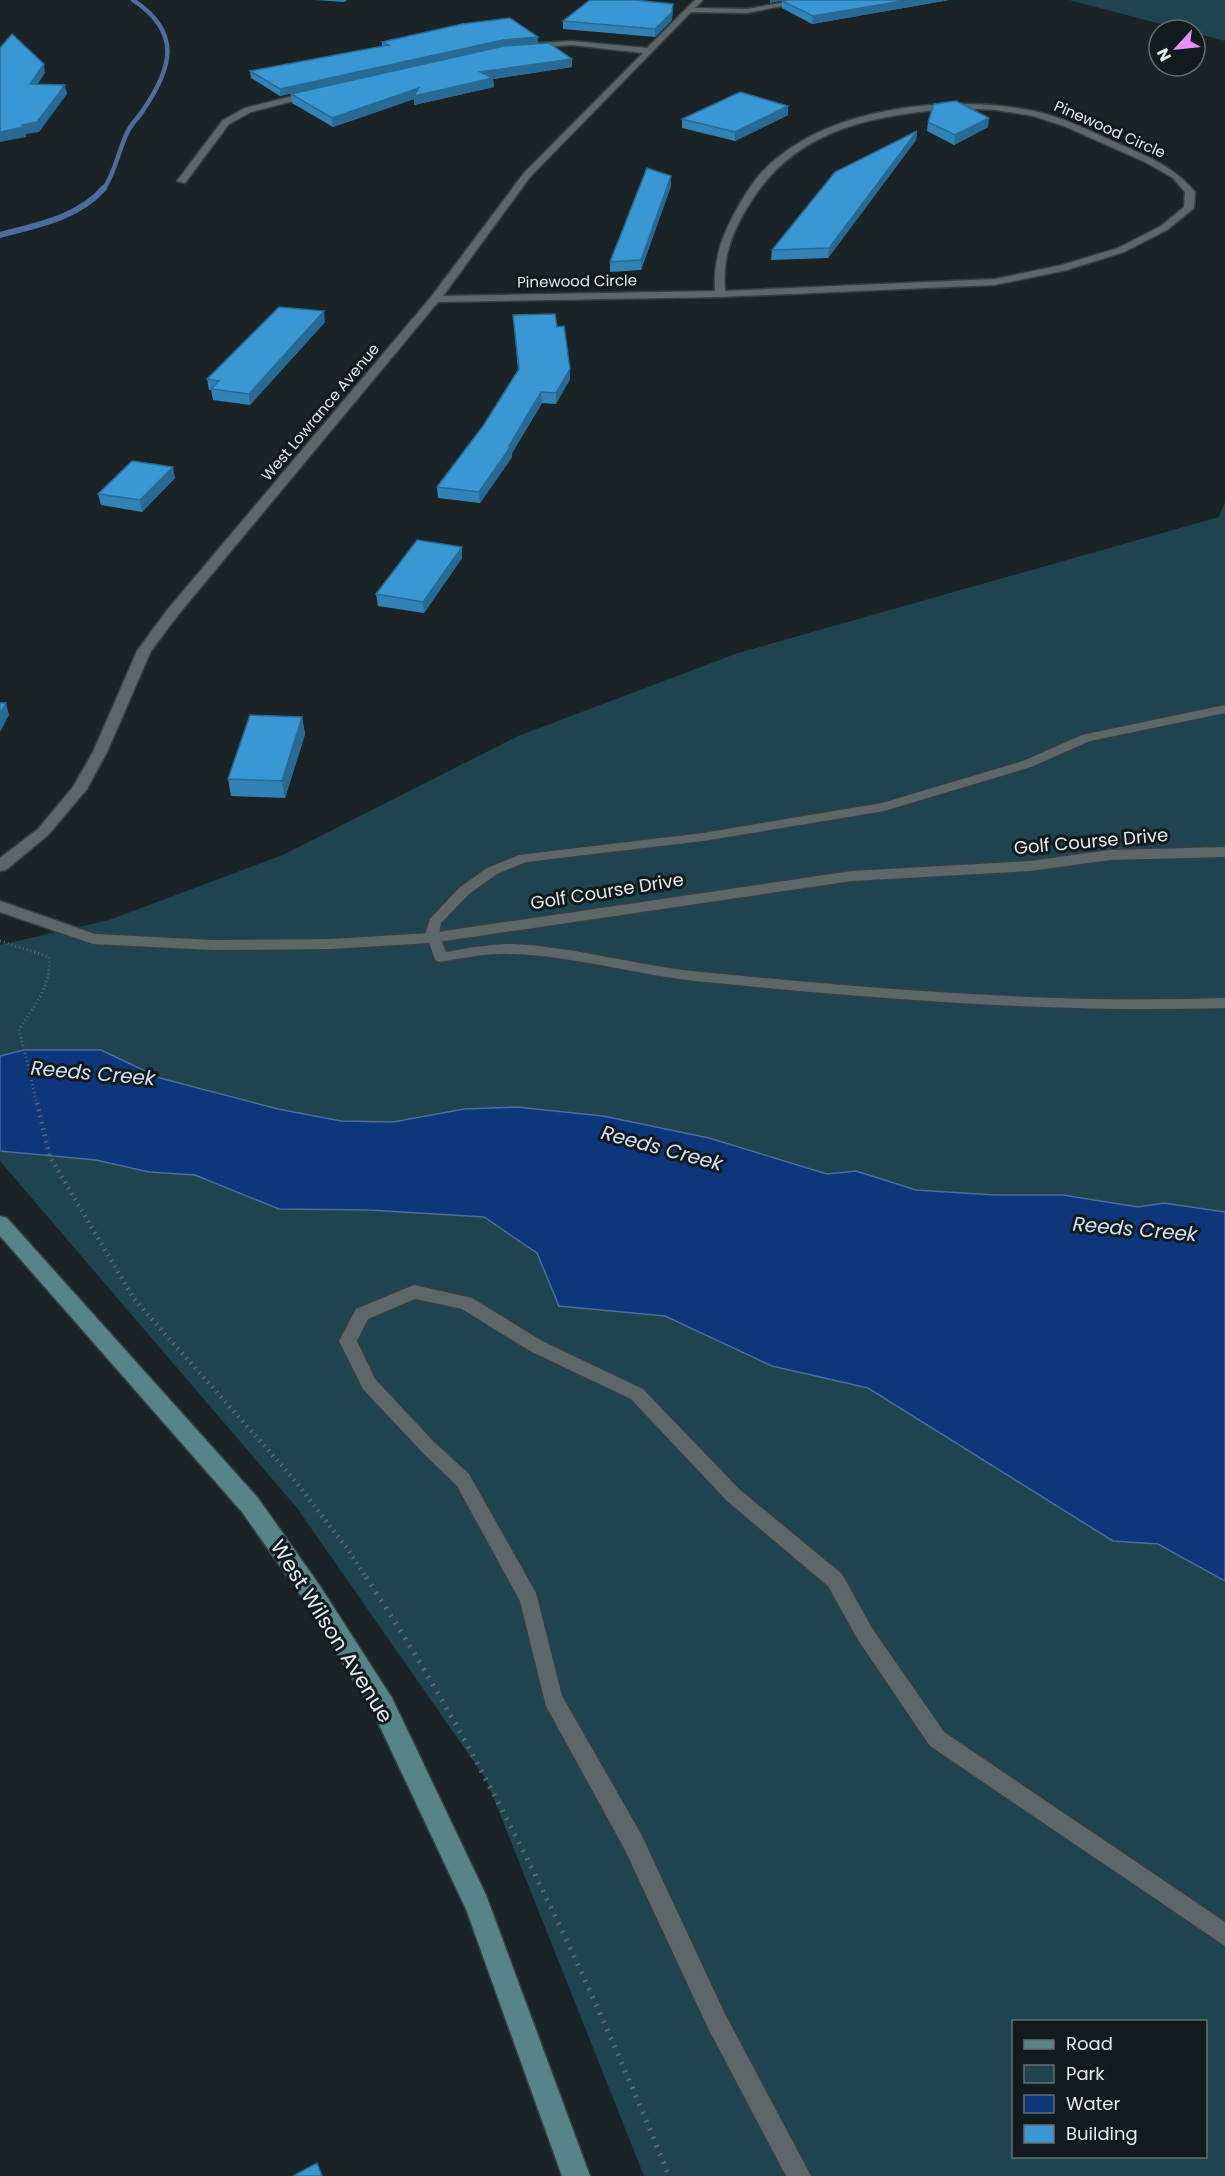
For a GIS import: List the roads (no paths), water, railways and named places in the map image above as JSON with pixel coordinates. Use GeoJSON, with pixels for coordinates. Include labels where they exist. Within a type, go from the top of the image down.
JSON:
{"type":"FeatureCollection","features":[{"type":"Feature","properties":{"kind":"street","name":"West Lowrance Avenue"},"geometry":{"type":"LineString","coordinates":[[0,866],[43,832],[79,789],[100,752],[144,651],[173,612],[435,298],[527,175],[699,0]]}},
{"type":"Feature","properties":{"kind":"street"},"geometry":{"type":"LineString","coordinates":[[690,10],[747,10],[809,0]]}},
{"type":"Feature","properties":{"kind":"street"},"geometry":{"type":"LineString","coordinates":[[515,48],[572,43],[651,51]]}},
{"type":"Feature","properties":{"kind":"street"},"geometry":{"type":"LineString","coordinates":[[182,182],[226,122],[248,110],[323,91]]}},
{"type":"Feature","properties":{"kind":"street","name":"Pinewood Circle"},"geometry":{"type":"LineString","coordinates":[[435,298],[720,294],[995,282],[1065,268],[1121,250],[1164,228],[1190,208],[1190,192],[1176,176],[1150,161],[1067,124],[1034,114],[996,108],[956,106],[918,109],[880,116],[815,138],[784,157],[761,179],[728,231],[719,263],[720,294]]}},
{"type":"Feature","properties":{"kind":"street","name":"Golf Course Drive"},"geometry":{"type":"LineString","coordinates":[[0,906],[93,939],[213,945],[330,944],[433,938],[852,876],[1030,866],[1110,855],[1225,852]]}},
{"type":"Feature","properties":{"kind":"street","name":"West Wilson Avenue"},"geometry":{"type":"LineString","coordinates":[[0,1223],[250,1505],[312,1593],[383,1706],[477,1904],[576,2176]]}},
{"type":"Feature","properties":{"kind":"lane"},"geometry":{"type":"LineString","coordinates":[[1225,709],[1086,738],[1027,764],[884,807],[703,837],[524,858],[492,871],[464,891],[435,922],[433,938],[440,957],[510,949],[569,955],[655,972],[989,1003],[1153,1006],[1225,1003]]}},
{"type":"Feature","properties":{"kind":"lane"},"geometry":{"type":"LineString","coordinates":[[799,2176],[716,2020],[633,1842],[554,1699],[529,1599],[463,1480],[428,1447],[369,1384],[348,1341],[362,1314],[414,1292],[466,1303],[536,1346],[637,1394],[734,1495],[835,1580],[865,1634],[937,1739],[1225,1935]]}},
{"type":"Feature","properties":{"kind":"water","name":"Reeds Creek"},"geometry":{"type":"Polygon","coordinates":[[[24,1050],[101,1050],[160,1078],[278,1109],[341,1121],[393,1122],[464,1109],[516,1107],[603,1116],[709,1138],[827,1174],[856,1171],[916,1190],[995,1195],[1063,1195],[1138,1207],[1164,1203],[1225,1212],[1225,1581],[1158,1544],[1113,1541],[868,1388],[772,1366],[665,1316],[559,1306],[537,1253],[484,1217],[370,1210],[279,1209],[195,1175],[149,1172],[96,1160],[0,1151],[0,1056],[24,1050]]]}},
{"type":"Feature","properties":{"kind":"waterway"},"geometry":{"type":"LineString","coordinates":[[103,190],[111,176],[128,131],[154,93],[166,64],[165,37],[159,24],[133,0]]}},
{"type":"Feature","properties":{"kind":"waterway"},"geometry":{"type":"LineString","coordinates":[[0,235],[56,219],[82,207],[104,188]]}}]}
